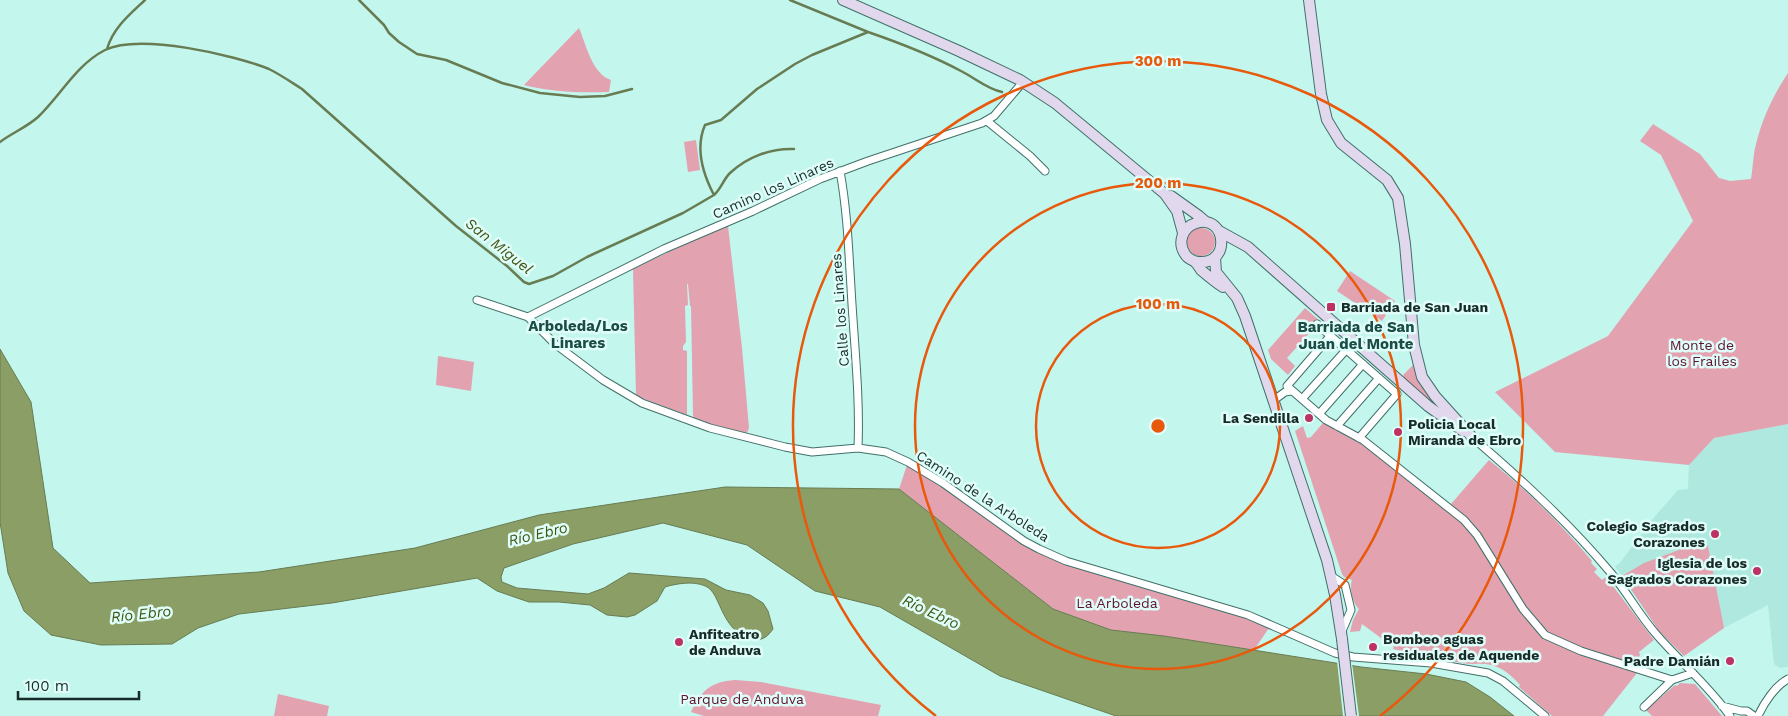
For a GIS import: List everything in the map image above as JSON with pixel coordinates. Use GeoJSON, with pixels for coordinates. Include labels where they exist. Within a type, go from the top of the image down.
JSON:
{"type":"FeatureCollection","features":[{"type":"Feature","properties":{"kind":"main road"},"geometry":{"type":"LineString","coordinates":[[843,0],[1005,72],[1055,103],[1165,194],[1177,211],[1183,233],[1181,242],[1186,256],[1194,261],[1211,278],[1232,292]]}},
{"type":"Feature","properties":{"kind":"main road"},"geometry":{"type":"LineString","coordinates":[[1309,0],[1321,94],[1327,120],[1341,143],[1387,180],[1398,198],[1405,244],[1414,345],[1422,377],[1435,396],[1472,437]]}},
{"type":"Feature","properties":{"kind":"main road"},"geometry":{"type":"LineString","coordinates":[[1165,194],[1175,198],[1219,231],[1248,247],[1428,406],[1472,437]]}},
{"type":"Feature","properties":{"kind":"main road"},"geometry":{"type":"LineString","coordinates":[[1183,233],[1193,224],[1206,222]]}},
{"type":"Feature","properties":{"kind":"main road"},"geometry":{"type":"LineString","coordinates":[[1219,231],[1222,243],[1218,253],[1216,272],[1241,306],[1277,397],[1331,576],[1336,600],[1351,716]]}},
{"type":"Feature","properties":{"kind":"main road"},"geometry":{"type":"LineString","coordinates":[[1194,261],[1205,262],[1234,244],[1248,247]]}},
{"type":"Feature","properties":{"kind":"street","name":"Camino los Linares"},"geometry":{"type":"LineString","coordinates":[[528,317],[664,249],[753,212],[840,171],[970,129],[987,121],[994,116],[1023,82]]}},
{"type":"Feature","properties":{"kind":"street"},"geometry":{"type":"LineString","coordinates":[[987,121],[1045,171]]}},
{"type":"Feature","properties":{"kind":"street","name":"Calle los Linares"},"geometry":{"type":"LineString","coordinates":[[840,171],[847,229],[857,380],[859,413],[858,448]]}},
{"type":"Feature","properties":{"kind":"street","name":"Camino de la Arboleda"},"geometry":{"type":"LineString","coordinates":[[477,300],[528,317],[555,344],[603,380],[632,398],[657,409],[710,428],[785,447],[812,452],[858,448],[886,452],[908,462],[943,483],[1024,541],[1066,561],[1248,615],[1335,653],[1353,657],[1431,663],[1488,673],[1503,681],[1545,716]]}},
{"type":"Feature","properties":{"kind":"street"},"geometry":{"type":"LineString","coordinates":[[1317,324],[1397,394],[1359,438]]}},
{"type":"Feature","properties":{"kind":"street"},"geometry":{"type":"LineString","coordinates":[[1331,335],[1288,384],[1287,386],[1291,391],[1333,425],[1359,438],[1385,456],[1464,520],[1477,535],[1523,610],[1545,635],[1581,651],[1672,680]]}},
{"type":"Feature","properties":{"kind":"street"},"geometry":{"type":"LineString","coordinates":[[1302,399],[1346,350],[1351,339]]}},
{"type":"Feature","properties":{"kind":"street"},"geometry":{"type":"LineString","coordinates":[[1346,350],[1354,352],[1360,346]]}},
{"type":"Feature","properties":{"kind":"street"},"geometry":{"type":"LineString","coordinates":[[1319,414],[1363,364]]}},
{"type":"Feature","properties":{"kind":"street"},"geometry":{"type":"LineString","coordinates":[[1337,426],[1379,378]]}},
{"type":"Feature","properties":{"kind":"street"},"geometry":{"type":"LineString","coordinates":[[1277,397],[1291,391]]}},
{"type":"Feature","properties":{"kind":"street"},"geometry":{"type":"LineString","coordinates":[[1472,437],[1515,474],[1571,528],[1612,575],[1654,632],[1730,716]]}},
{"type":"Feature","properties":{"kind":"street"},"geometry":{"type":"LineString","coordinates":[[1331,576],[1345,585],[1352,610],[1345,621],[1341,636]]}},
{"type":"Feature","properties":{"kind":"street"},"geometry":{"type":"LineString","coordinates":[[1336,600],[1347,592]]}},
{"type":"Feature","properties":{"kind":"street"},"geometry":{"type":"LineString","coordinates":[[1336,600],[1350,603]]}},
{"type":"Feature","properties":{"kind":"street"},"geometry":{"type":"LineString","coordinates":[[1644,707],[1672,680],[1693,673]]}},
{"type":"Feature","properties":{"kind":"street"},"geometry":{"type":"LineString","coordinates":[[1722,705],[1741,713],[1756,716],[1780,685],[1788,679]]}},
{"type":"Feature","properties":{"kind":"street"},"geometry":{"type":"LineString","coordinates":[[1741,713],[1762,708]]}},
{"type":"Feature","properties":{"kind":"shaded area","name":"Colegio Sagrados Corazones"},"geometry":{"type":"Polygon","coordinates":[[[1788,424],[1788,665],[1787,667],[1780,668],[1774,664],[1768,605],[1718,631],[1684,656],[1659,631],[1615,566],[1619,564],[1656,515],[1678,490],[1688,489],[1689,465],[1714,438],[1788,424]]]}},
{"type":"Feature","properties":{"kind":"green space"},"geometry":{"type":"Polygon","coordinates":[[[579,28],[594,65],[604,77],[611,80],[609,92],[566,92],[524,85],[579,28]]]}},
{"type":"Feature","properties":{"kind":"green space","name":"Monte de los Frailes"},"geometry":{"type":"Polygon","coordinates":[[[1788,73],[1788,424],[1714,438],[1689,465],[1555,452],[1495,392],[1608,336],[1693,221],[1661,155],[1640,141],[1653,124],[1700,154],[1719,178],[1730,181],[1751,179],[1755,148],[1765,116],[1788,73]]]}},
{"type":"Feature","properties":{"kind":"green space"},"geometry":{"type":"Polygon","coordinates":[[[696,140],[700,170],[688,172],[684,142],[696,140]]]}},
{"type":"Feature","properties":{"kind":"green space"},"geometry":{"type":"Polygon","coordinates":[[[728,226],[742,348],[749,428],[747,433],[719,427],[695,419],[693,416],[691,306],[688,284],[688,305],[685,306],[686,342],[683,346],[683,350],[687,351],[687,415],[636,396],[633,269],[728,226]]]}},
{"type":"Feature","properties":{"kind":"green space"},"geometry":{"type":"Polygon","coordinates":[[[1201,228],[1211,232],[1215,242],[1211,252],[1201,256],[1191,252],[1187,242],[1191,232],[1201,228]]]}},
{"type":"Feature","properties":{"kind":"green space"},"geometry":{"type":"Polygon","coordinates":[[[1350,271],[1395,301],[1382,321],[1337,291],[1350,271]]]}},
{"type":"Feature","properties":{"kind":"green space"},"geometry":{"type":"Polygon","coordinates":[[[1305,308],[1320,321],[1287,358],[1295,366],[1288,375],[1271,359],[1268,350],[1305,308]]]}},
{"type":"Feature","properties":{"kind":"green space"},"geometry":{"type":"Polygon","coordinates":[[[438,356],[474,362],[471,391],[436,385],[438,356]]]}},
{"type":"Feature","properties":{"kind":"green space"},"geometry":{"type":"Polygon","coordinates":[[[1413,365],[1420,385],[1446,415],[1404,378],[1403,375],[1413,365]]]}},
{"type":"Feature","properties":{"kind":"green space"},"geometry":{"type":"Polygon","coordinates":[[[1323,423],[1361,442],[1461,520],[1475,536],[1528,621],[1544,637],[1575,652],[1637,673],[1603,716],[1552,716],[1519,687],[1520,685],[1510,675],[1499,668],[1487,664],[1463,663],[1434,656],[1433,658],[1409,656],[1402,651],[1393,649],[1394,645],[1362,624],[1360,631],[1350,632],[1353,620],[1359,609],[1352,596],[1352,580],[1344,577],[1342,574],[1295,431],[1303,426],[1307,438],[1311,437],[1323,423]]]}},
{"type":"Feature","properties":{"kind":"green space"},"geometry":{"type":"Polygon","coordinates":[[[1489,460],[1530,495],[1568,534],[1592,561],[1591,563],[1597,569],[1594,572],[1602,580],[1606,577],[1654,640],[1639,652],[1640,655],[1634,666],[1579,647],[1549,634],[1526,609],[1478,531],[1451,504],[1489,460]]]}},
{"type":"Feature","properties":{"kind":"green space","name":"La Arboleda"},"geometry":{"type":"Polygon","coordinates":[[[908,462],[1039,549],[1271,625],[1254,650],[1111,630],[1053,609],[899,489],[908,462]]]}},
{"type":"Feature","properties":{"kind":"green space"},"geometry":{"type":"Polygon","coordinates":[[[1703,541],[1708,546],[1724,628],[1684,656],[1659,631],[1622,576],[1644,563],[1703,541]]]}},
{"type":"Feature","properties":{"kind":"green space","name":"Parque de Anduva"},"geometry":{"type":"Polygon","coordinates":[[[735,680],[761,682],[881,705],[878,716],[704,716],[691,712],[699,698],[708,688],[719,683],[735,680]]]}},
{"type":"Feature","properties":{"kind":"green space"},"geometry":{"type":"Polygon","coordinates":[[[1680,683],[1695,684],[1722,716],[1652,716],[1646,710],[1675,685],[1677,686],[1680,683]]]}},
{"type":"Feature","properties":{"kind":"green space"},"geometry":{"type":"Polygon","coordinates":[[[278,694],[329,706],[327,716],[274,716],[278,694]]]}},
{"type":"Feature","properties":{"kind":"water","name":"Río Ebro"},"geometry":{"type":"Polygon","coordinates":[[[0,349],[31,402],[53,548],[90,583],[259,572],[415,548],[539,515],[725,487],[899,489],[1053,609],[1111,630],[1164,636],[1361,667],[1426,674],[1466,682],[1490,697],[1514,716],[1116,716],[1000,676],[880,607],[815,591],[747,545],[663,523],[573,544],[504,568],[501,577],[502,582],[517,588],[588,594],[604,588],[629,573],[705,579],[726,590],[750,595],[763,603],[768,611],[773,629],[767,636],[763,639],[754,639],[735,630],[727,621],[713,592],[700,584],[676,584],[665,587],[657,601],[635,615],[627,617],[607,615],[590,605],[529,602],[497,591],[477,578],[332,603],[239,614],[198,628],[172,644],[101,645],[51,635],[24,611],[8,573],[0,522],[0,349]]]}},
{"type":"Feature","properties":{"kind":"pier"},"geometry":{"type":"Polygon","coordinates":[[[1337,661],[1352,663],[1359,716],[1343,716],[1337,661]]]}},
{"type":"Feature","properties":{"kind":"waterway"},"geometry":{"type":"LineString","coordinates":[[107,49],[117,28],[145,0]]}},
{"type":"Feature","properties":{"kind":"waterway"},"geometry":{"type":"LineString","coordinates":[[359,0],[384,25],[389,33],[417,54],[446,60],[502,83],[540,93],[580,97],[605,96],[632,89]]}},
{"type":"Feature","properties":{"kind":"waterway","name":"San Miguel"},"geometry":{"type":"LineString","coordinates":[[0,142],[38,117],[77,72],[95,56],[105,50],[121,45],[163,45],[187,48],[253,63],[269,69],[302,89],[456,226],[507,266],[524,282],[529,284],[553,276],[587,257],[683,213],[714,195],[702,161],[701,143],[705,125],[721,120],[757,89],[795,64],[868,32],[790,0]]}},
{"type":"Feature","properties":{"kind":"waterway"},"geometry":{"type":"LineString","coordinates":[[868,32],[927,55],[1002,92]]}},
{"type":"Feature","properties":{"kind":"waterway"},"geometry":{"type":"LineString","coordinates":[[714,195],[730,173],[744,162],[768,152],[794,149]]}},
{"type":"Feature","properties":{"kind":"place","name":"Barriada de San Juan"},"geometry":{"type":"Point","coordinates":[1331,307]}},
{"type":"Feature","properties":{"kind":"place","name":"La Sendilla"},"geometry":{"type":"Point","coordinates":[1309,418]}},
{"type":"Feature","properties":{"kind":"place","name":"Policia Local Miranda de Ebro"},"geometry":{"type":"Point","coordinates":[1398,432]}},
{"type":"Feature","properties":{"kind":"place","name":"Colegio Sagrados Corazones"},"geometry":{"type":"Point","coordinates":[1715,534]}},
{"type":"Feature","properties":{"kind":"place","name":"Iglesia de los Sagrados Corazones"},"geometry":{"type":"Point","coordinates":[1757,571]}},
{"type":"Feature","properties":{"kind":"place","name":"Anfiteatro de Anduva"},"geometry":{"type":"Point","coordinates":[679,642]}},
{"type":"Feature","properties":{"kind":"place","name":"Bombeo aguas residuales de Aquende"},"geometry":{"type":"Point","coordinates":[1373,647]}},
{"type":"Feature","properties":{"kind":"place","name":"Padre Damián"},"geometry":{"type":"Point","coordinates":[1730,661]}},
{"type":"Feature","properties":{"kind":"district","name":"Arboleda/Los Linares"},"geometry":{"type":"Point","coordinates":[578,334]}},
{"type":"Feature","properties":{"kind":"district","name":"Barriada de San Juan del Monte"},"geometry":{"type":"Point","coordinates":[1356,336]}}]}
